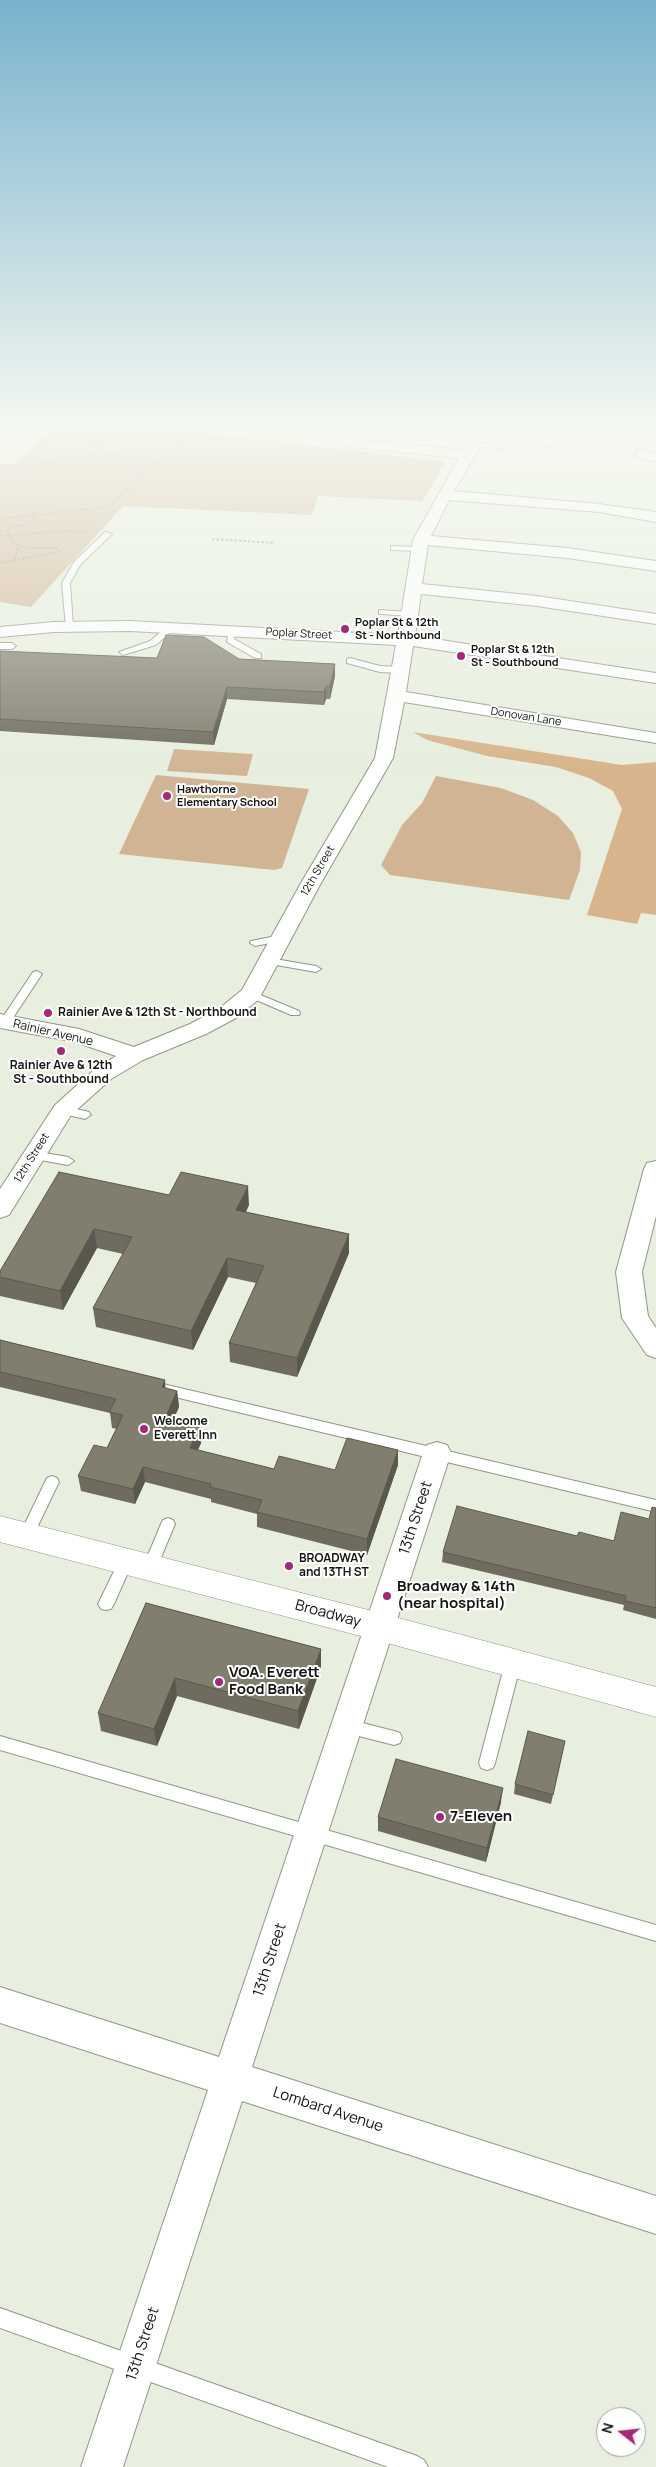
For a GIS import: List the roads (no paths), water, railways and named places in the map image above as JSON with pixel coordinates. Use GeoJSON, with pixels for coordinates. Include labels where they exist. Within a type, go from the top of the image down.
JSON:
{"type":"FeatureCollection","features":[{"type":"Feature","properties":{"kind":"main road","name":"Broadway"},"geometry":{"type":"LineString","coordinates":[[13,1532],[380,1627],[656,1702]]}},
{"type":"Feature","properties":{"kind":"street","name":"12th Street"},"geometry":{"type":"LineString","coordinates":[[0,1209],[63,1110],[103,1074],[135,1055],[198,1029],[228,1013],[251,994],[384,758],[397,696],[419,544]]}},
{"type":"Feature","properties":{"kind":"street"},"geometry":{"type":"LineString","coordinates":[[421,544],[566,553],[656,566]]}},
{"type":"Feature","properties":{"kind":"street"},"geometry":{"type":"LineString","coordinates":[[412,588],[537,601],[656,619]]}},
{"type":"Feature","properties":{"kind":"street","name":"Poplar Street"},"geometry":{"type":"LineString","coordinates":[[0,632],[69,626],[171,628],[405,640],[656,678]]}},
{"type":"Feature","properties":{"kind":"street","name":"Donovan Lane"},"geometry":{"type":"LineString","coordinates":[[397,696],[656,738]]}},
{"type":"Feature","properties":{"kind":"street","name":"Rainier Avenue"},"geometry":{"type":"LineString","coordinates":[[2,1022],[79,1036],[135,1055]]}},
{"type":"Feature","properties":{"kind":"street"},"geometry":{"type":"LineString","coordinates":[[656,1170],[629,1272],[635,1318],[656,1348]]}},
{"type":"Feature","properties":{"kind":"street","name":"13th Street"},"geometry":{"type":"LineString","coordinates":[[102,2467],[437,1453]]}},
{"type":"Feature","properties":{"kind":"street","name":"Lombard Avenue"},"geometry":{"type":"LineString","coordinates":[[0,2005],[656,2215]]}},
{"type":"Feature","properties":{"kind":"lane"},"geometry":{"type":"LineString","coordinates":[[69,626],[66,583],[78,564],[98,544]]}},
{"type":"Feature","properties":{"kind":"lane"},"geometry":{"type":"LineString","coordinates":[[394,548],[418,544]]}},
{"type":"Feature","properties":{"kind":"lane"},"geometry":{"type":"LineString","coordinates":[[382,612],[409,614]]}},
{"type":"Feature","properties":{"kind":"lane"},"geometry":{"type":"LineString","coordinates":[[123,652],[153,644],[171,628]]}},
{"type":"Feature","properties":{"kind":"lane"},"geometry":{"type":"LineString","coordinates":[[232,631],[230,640],[258,656]]}},
{"type":"Feature","properties":{"kind":"lane"},"geometry":{"type":"LineString","coordinates":[[0,646],[12,646]]}},
{"type":"Feature","properties":{"kind":"lane"},"geometry":{"type":"LineString","coordinates":[[350,661],[380,669],[400,670]]}},
{"type":"Feature","properties":{"kind":"lane"},"geometry":{"type":"LineString","coordinates":[[255,943],[281,938]]}},
{"type":"Feature","properties":{"kind":"lane"},"geometry":{"type":"LineString","coordinates":[[269,961],[316,969]]}},
{"type":"Feature","properties":{"kind":"lane"},"geometry":{"type":"LineString","coordinates":[[2,1022],[37,974]]}},
{"type":"Feature","properties":{"kind":"lane"},"geometry":{"type":"LineString","coordinates":[[251,994],[295,1013]]}},
{"type":"Feature","properties":{"kind":"lane"},"geometry":{"type":"LineString","coordinates":[[63,1110],[85,1115]]}},
{"type":"Feature","properties":{"kind":"lane"},"geometry":{"type":"LineString","coordinates":[[33,1155],[68,1161]]}},
{"type":"Feature","properties":{"kind":"lane"},"geometry":{"type":"LineString","coordinates":[[154,1386],[219,1407],[437,1453],[656,1506]]}},
{"type":"Feature","properties":{"kind":"lane"},"geometry":{"type":"LineString","coordinates":[[13,1532],[52,1482]]}},
{"type":"Feature","properties":{"kind":"lane"},"geometry":{"type":"LineString","coordinates":[[106,1604],[168,1524]]}},
{"type":"Feature","properties":{"kind":"lane"},"geometry":{"type":"LineString","coordinates":[[487,1763],[513,1663]]}},
{"type":"Feature","properties":{"kind":"lane"},"geometry":{"type":"LineString","coordinates":[[347,1726],[394,1738]]}},
{"type":"Feature","properties":{"kind":"lane"},"geometry":{"type":"LineString","coordinates":[[0,1743],[655,1929]]}},
{"type":"Feature","properties":{"kind":"lane"},"geometry":{"type":"LineString","coordinates":[[0,2318],[135,2368],[417,2467]]}},
{"type":"Feature","properties":{"kind":"place","name":"Poplar St & 12th St - Northbound"},"geometry":{"type":"Point","coordinates":[345,629]}},
{"type":"Feature","properties":{"kind":"place","name":"Poplar St & 12th St - Southbound"},"geometry":{"type":"Point","coordinates":[461,656]}},
{"type":"Feature","properties":{"kind":"place","name":"Hawthorne Elementary School"},"geometry":{"type":"Point","coordinates":[167,796]}},
{"type":"Feature","properties":{"kind":"place","name":"Rainier Ave & 12th St - Northbound"},"geometry":{"type":"Point","coordinates":[48,1013]}},
{"type":"Feature","properties":{"kind":"place","name":"Rainier Ave & 12th St - Southbound"},"geometry":{"type":"Point","coordinates":[61,1051]}},
{"type":"Feature","properties":{"kind":"place","name":"Welcome Everett Inn"},"geometry":{"type":"Point","coordinates":[144,1429]}},
{"type":"Feature","properties":{"kind":"place","name":"BROADWAY and 13TH ST"},"geometry":{"type":"Point","coordinates":[289,1566]}},
{"type":"Feature","properties":{"kind":"place","name":"Broadway & 14th (near hospital)"},"geometry":{"type":"Point","coordinates":[387,1596]}},
{"type":"Feature","properties":{"kind":"place","name":"VOA. Everett Food Bank"},"geometry":{"type":"Point","coordinates":[219,1682]}},
{"type":"Feature","properties":{"kind":"place","name":"7-Eleven"},"geometry":{"type":"Point","coordinates":[440,1817]}}]}
